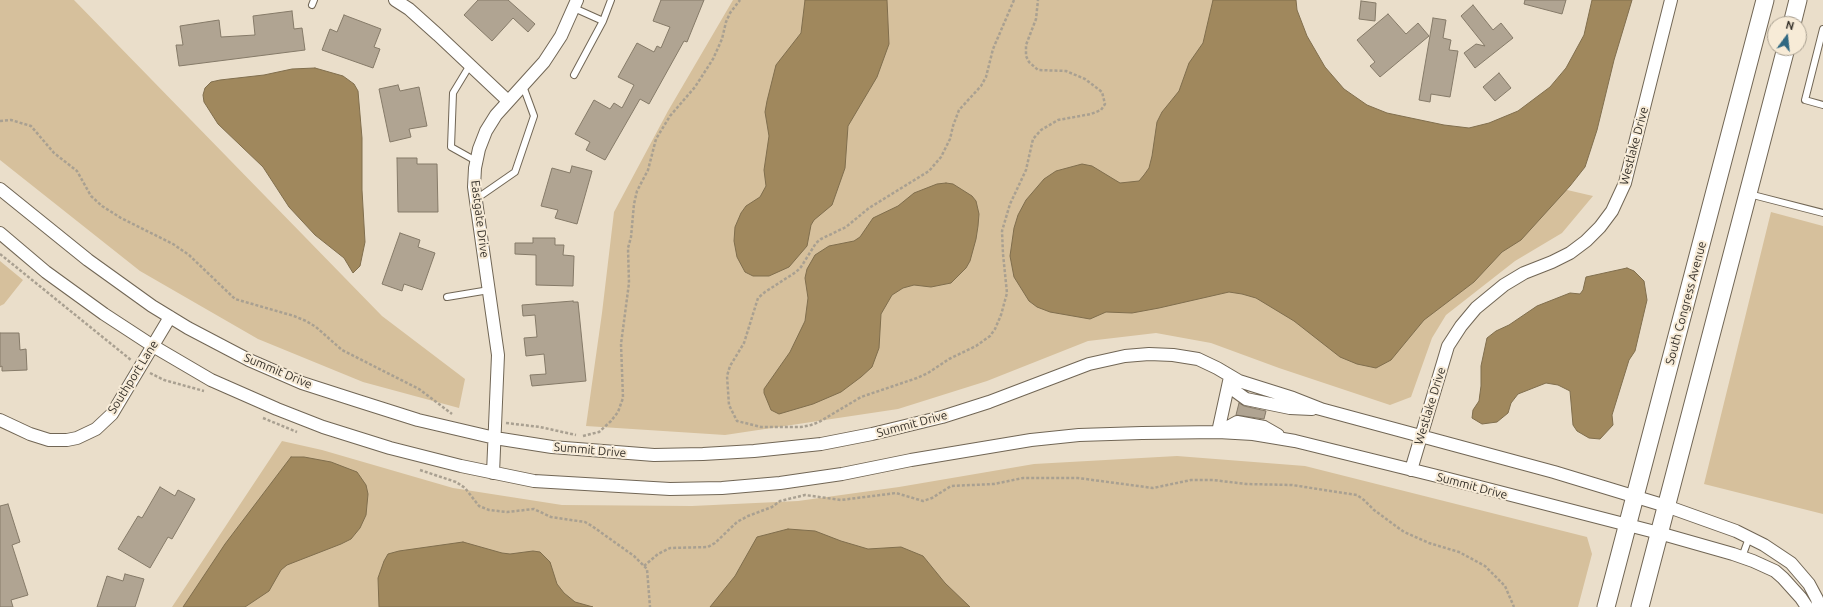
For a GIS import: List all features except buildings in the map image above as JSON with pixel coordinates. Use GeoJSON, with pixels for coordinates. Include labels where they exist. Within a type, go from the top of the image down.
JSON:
{"type":"FeatureCollection","features":[{"type":"Feature","properties":{"kind":"main road","name":"South Congress Avenue"},"geometry":{"type":"LineString","coordinates":[[1606,607],[1765,0]]}},
{"type":"Feature","properties":{"kind":"main road"},"geometry":{"type":"LineString","coordinates":[[1794,16],[1798,0]]}},
{"type":"Feature","properties":{"kind":"main road"},"geometry":{"type":"LineString","coordinates":[[1640,607],[1784,56]]}},
{"type":"Feature","properties":{"kind":"street"},"geometry":{"type":"LineString","coordinates":[[395,0],[408,9],[508,101]]}},
{"type":"Feature","properties":{"kind":"street","name":"Westlake Drive"},"geometry":{"type":"LineString","coordinates":[[1411,470],[1448,346],[1461,326],[1476,308],[1504,285],[1524,273],[1570,253],[1586,241],[1600,227],[1612,211],[1625,183],[1671,0]]}},
{"type":"Feature","properties":{"kind":"street","name":"Eastgate Drive"},"geometry":{"type":"LineString","coordinates":[[493,473],[498,355],[474,187],[476,161],[486,131],[496,115],[544,62],[561,36],[576,4]]}},
{"type":"Feature","properties":{"kind":"street","name":"Summit Drive"},"geometry":{"type":"LineString","coordinates":[[0,189],[88,260],[170,317],[249,360],[302,383],[418,420],[494,438],[567,448],[654,455],[754,451],[821,444],[872,434],[942,417],[989,402],[1089,364],[1125,356],[1149,354],[1174,355],[1198,359],[1230,376],[1238,385],[1249,391],[1554,472],[1666,506],[1736,531],[1764,545],[1790,563],[1809,584],[1817,599],[1819,607]]}},
{"type":"Feature","properties":{"kind":"street","name":"Summit Drive"},"geometry":{"type":"LineString","coordinates":[[0,233],[46,272],[104,314],[152,346],[211,380],[277,410],[323,427],[390,448],[493,473],[534,481],[599,486],[670,489],[722,488],[780,483],[842,474],[911,460],[1031,440],[1079,435],[1218,432],[1253,434],[1284,439],[1411,470],[1659,533],[1742,557],[1779,574],[1802,598],[1807,607]]}},
{"type":"Feature","properties":{"kind":"street","name":"Southport Lane"},"geometry":{"type":"LineString","coordinates":[[0,420],[30,434],[49,440],[67,440],[87,434],[96,429],[112,414],[170,317]]}},
{"type":"Feature","properties":{"kind":"street"},"geometry":{"type":"LineString","coordinates":[[1218,432],[1230,376]]}},
{"type":"Feature","properties":{"kind":"lane"},"geometry":{"type":"LineString","coordinates":[[574,75],[602,22],[611,0]]}},
{"type":"Feature","properties":{"kind":"lane"},"geometry":{"type":"LineString","coordinates":[[576,4],[602,22]]}},
{"type":"Feature","properties":{"kind":"lane"},"geometry":{"type":"LineString","coordinates":[[1823,29],[1805,100],[1823,105]]}},
{"type":"Feature","properties":{"kind":"lane"},"geometry":{"type":"LineString","coordinates":[[470,65],[453,93],[451,147],[476,161]]}},
{"type":"Feature","properties":{"kind":"lane"},"geometry":{"type":"LineString","coordinates":[[476,199],[515,172],[534,116],[523,86]]}},
{"type":"Feature","properties":{"kind":"lane"},"geometry":{"type":"LineString","coordinates":[[1748,194],[1823,213]]}},
{"type":"Feature","properties":{"kind":"lane"},"geometry":{"type":"LineString","coordinates":[[447,297],[489,290]]}},
{"type":"Feature","properties":{"kind":"lane"},"geometry":{"type":"LineString","coordinates":[[1742,557],[1749,538]]}},
{"type":"Feature","properties":{"kind":"path"},"geometry":{"type":"LineString","coordinates":[[567,448],[572,442],[582,436],[599,432],[618,412],[623,398],[621,344],[629,283],[628,248],[631,237],[634,204],[637,191],[648,170],[656,139],[670,116],[695,87],[714,59],[722,39],[726,22],[730,13],[740,0]]}},
{"type":"Feature","properties":{"kind":"path"},"geometry":{"type":"LineString","coordinates":[[1014,0],[993,49],[986,77],[959,110],[946,148],[929,172],[870,208],[846,227],[821,239],[816,243],[802,267],[758,298],[744,343],[730,366],[727,376],[729,405],[737,421],[761,427],[811,425],[861,397],[917,378],[948,359],[976,346],[990,336],[1001,315],[1007,293],[1002,231],[1010,204],[1026,170],[1033,139],[1041,130],[1054,122],[1091,114],[1101,110],[1106,100],[1102,92],[1085,79],[1066,71],[1038,70],[1029,62],[1026,56],[1026,45],[1036,19],[1038,0]]}},
{"type":"Feature","properties":{"kind":"path"},"geometry":{"type":"LineString","coordinates":[[0,121],[16,121],[31,126],[54,153],[77,171],[91,196],[102,206],[120,218],[173,244],[189,255],[235,299],[294,316],[306,321],[316,327],[342,350],[419,389],[439,403],[446,411],[458,417]]}},
{"type":"Feature","properties":{"kind":"path"},"geometry":{"type":"LineString","coordinates":[[495,422],[540,427],[582,436]]}},
{"type":"Feature","properties":{"kind":"path"},"geometry":{"type":"LineString","coordinates":[[650,607],[648,574],[644,566],[658,554],[677,547],[708,547],[721,538],[737,522],[790,497],[805,495],[841,500],[896,493],[923,501],[932,498],[951,486],[994,484],[1023,478],[1051,479],[1068,477],[1153,488],[1191,480],[1213,480],[1246,484],[1292,485],[1357,495],[1374,510],[1404,532],[1428,543],[1459,552],[1485,566],[1505,586],[1514,607]]}},
{"type":"Feature","properties":{"kind":"shaded area"},"geometry":{"type":"Polygon","coordinates":[[[0,0],[74,0],[382,316],[465,379],[459,408],[363,382],[258,339],[140,271],[0,160],[0,0]]]}},
{"type":"Feature","properties":{"kind":"shaded area"},"geometry":{"type":"Polygon","coordinates":[[[733,0],[1267,0],[1318,132],[1593,196],[1562,233],[1515,261],[1446,315],[1432,338],[1411,397],[1390,405],[1279,368],[1211,343],[1156,333],[1088,341],[987,381],[898,409],[725,435],[586,426],[602,313],[614,212],[668,111],[733,0]]]}},
{"type":"Feature","properties":{"kind":"shaded area"},"geometry":{"type":"Polygon","coordinates":[[[805,0],[887,0],[889,44],[877,77],[848,126],[845,168],[832,205],[814,220],[811,225],[807,246],[789,267],[769,276],[753,276],[745,272],[737,257],[734,241],[735,227],[746,206],[760,197],[766,186],[764,170],[769,136],[765,112],[767,101],[776,65],[801,33],[805,0]]]}},
{"type":"Feature","properties":{"kind":"shaded area"},"geometry":{"type":"Polygon","coordinates":[[[1213,0],[1296,0],[1297,10],[1307,36],[1325,67],[1344,89],[1367,105],[1387,113],[1444,125],[1469,128],[1489,123],[1518,111],[1550,87],[1566,68],[1584,35],[1592,0],[1632,0],[1614,60],[1597,130],[1585,167],[1570,186],[1521,240],[1502,252],[1474,282],[1424,320],[1391,360],[1376,368],[1357,364],[1340,357],[1294,321],[1256,298],[1242,294],[1229,292],[1132,313],[1106,312],[1090,319],[1050,312],[1037,307],[1029,301],[1014,277],[1010,256],[1014,228],[1018,215],[1026,200],[1044,179],[1056,171],[1082,164],[1092,166],[1120,183],[1139,181],[1144,175],[1149,168],[1152,156],[1157,122],[1162,112],[1179,91],[1189,63],[1203,43],[1213,0]]]}},
{"type":"Feature","properties":{"kind":"shaded area"},"geometry":{"type":"Polygon","coordinates":[[[315,68],[343,76],[354,84],[358,91],[362,138],[362,190],[365,242],[360,266],[353,273],[344,258],[315,235],[289,207],[263,167],[218,124],[204,102],[203,95],[205,88],[211,82],[264,75],[292,69],[315,68]]]}},
{"type":"Feature","properties":{"kind":"shaded area"},"geometry":{"type":"Polygon","coordinates":[[[937,184],[953,184],[972,196],[976,201],[979,214],[978,226],[970,261],[966,268],[951,283],[931,287],[914,285],[903,288],[892,295],[881,314],[879,348],[872,367],[841,392],[813,404],[779,414],[771,410],[764,393],[764,389],[790,352],[805,321],[808,298],[805,278],[807,269],[815,255],[829,246],[854,241],[860,237],[873,218],[898,206],[914,193],[937,184]]]}},
{"type":"Feature","properties":{"kind":"shaded area"},"geometry":{"type":"Polygon","coordinates":[[[1771,212],[1823,226],[1823,514],[1704,484],[1771,212]]]}},
{"type":"Feature","properties":{"kind":"shaded area"},"geometry":{"type":"Polygon","coordinates":[[[0,261],[23,280],[4,304],[0,306],[0,261]]]}},
{"type":"Feature","properties":{"kind":"shaded area"},"geometry":{"type":"Polygon","coordinates":[[[1627,268],[1634,271],[1644,281],[1647,300],[1635,351],[1629,360],[1612,415],[1613,425],[1600,439],[1589,438],[1577,431],[1573,425],[1570,391],[1558,385],[1546,383],[1518,394],[1511,403],[1508,413],[1497,422],[1482,424],[1472,418],[1473,410],[1479,401],[1481,366],[1487,338],[1537,306],[1570,293],[1580,294],[1583,290],[1586,277],[1627,268]]]}},
{"type":"Feature","properties":{"kind":"shaded area"},"geometry":{"type":"Polygon","coordinates":[[[282,441],[322,450],[453,488],[562,505],[692,506],[798,501],[899,487],[1034,464],[1177,456],[1305,466],[1587,537],[1592,554],[1578,607],[172,607],[282,441]]]}},
{"type":"Feature","properties":{"kind":"shaded area"},"geometry":{"type":"Polygon","coordinates":[[[291,457],[304,457],[331,462],[357,472],[366,485],[368,494],[366,515],[360,528],[351,539],[287,565],[281,570],[269,591],[245,607],[183,607],[225,544],[291,457]]]}},
{"type":"Feature","properties":{"kind":"shaded area"},"geometry":{"type":"Polygon","coordinates":[[[788,529],[815,531],[868,549],[901,547],[923,556],[945,583],[970,607],[710,607],[735,576],[757,537],[788,529]]]}},
{"type":"Feature","properties":{"kind":"shaded area"},"geometry":{"type":"Polygon","coordinates":[[[463,542],[502,553],[510,554],[533,551],[540,552],[550,562],[557,584],[564,593],[575,602],[593,607],[379,607],[378,578],[388,554],[399,551],[463,542]]]}}]}
